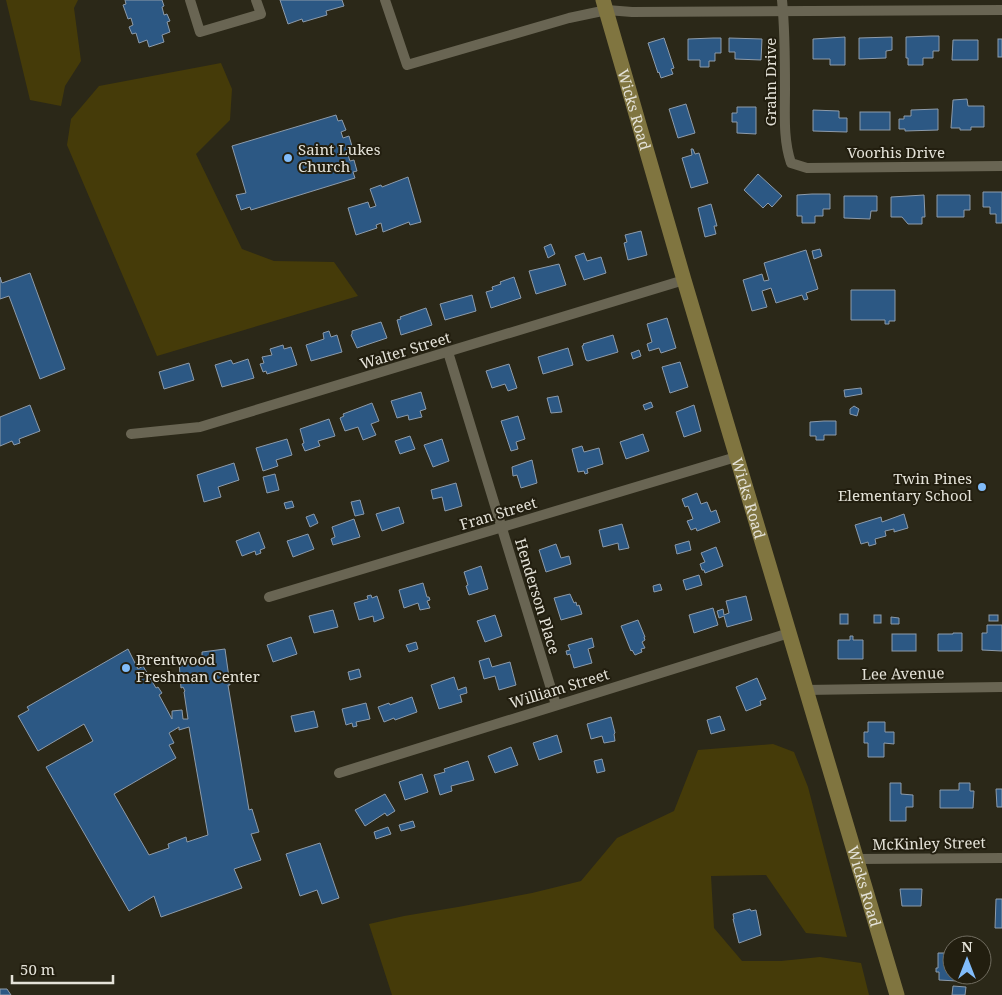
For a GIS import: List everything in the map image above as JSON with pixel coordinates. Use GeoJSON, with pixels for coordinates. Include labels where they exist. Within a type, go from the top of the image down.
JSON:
{"type":"FeatureCollection","features":[{"type":"Feature","properties":{"kind":"main road","name":"Wicks Road"},"geometry":{"type":"LineString","coordinates":[[605,5],[736,457],[897,995]]}},
{"type":"Feature","properties":{"kind":"street"},"geometry":{"type":"LineString","coordinates":[[190,0],[200,32],[261,14],[256,0]]}},
{"type":"Feature","properties":{"kind":"street"},"geometry":{"type":"LineString","coordinates":[[385,0],[407,65],[569,18],[605,5],[632,12],[1002,10]]}},
{"type":"Feature","properties":{"kind":"street","name":"Grahn Drive"},"geometry":{"type":"LineString","coordinates":[[782,0],[785,36],[786,148],[791,162]]}},
{"type":"Feature","properties":{"kind":"street","name":"Voorhis Drive"},"geometry":{"type":"LineString","coordinates":[[791,162],[806,168],[1002,166]]}},
{"type":"Feature","properties":{"kind":"street","name":"Walter Street"},"geometry":{"type":"LineString","coordinates":[[131,434],[200,428],[684,280]]}},
{"type":"Feature","properties":{"kind":"street","name":"Henderson Place"},"geometry":{"type":"LineString","coordinates":[[448,352],[556,705]]}},
{"type":"Feature","properties":{"kind":"street","name":"Fran Street"},"geometry":{"type":"LineString","coordinates":[[269,597],[736,457]]}},
{"type":"Feature","properties":{"kind":"street","name":"William Street"},"geometry":{"type":"LineString","coordinates":[[339,773],[789,633]]}},
{"type":"Feature","properties":{"kind":"street","name":"Lee Avenue"},"geometry":{"type":"LineString","coordinates":[[805,690],[1002,687]]}},
{"type":"Feature","properties":{"kind":"street","name":"McKinley Street"},"geometry":{"type":"LineString","coordinates":[[857,859],[1002,858]]}},
{"type":"Feature","properties":{"kind":"shaded area"},"geometry":{"type":"Polygon","coordinates":[[[6,0],[78,0],[74,8],[81,61],[65,86],[61,106],[30,100],[6,0]]]}},
{"type":"Feature","properties":{"kind":"shaded area"},"geometry":{"type":"Polygon","coordinates":[[[221,63],[232,89],[230,120],[196,154],[242,249],[274,261],[334,262],[358,296],[157,356],[67,145],[71,119],[99,86],[221,63]]]}},
{"type":"Feature","properties":{"kind":"shaded area"},"geometry":{"type":"Polygon","coordinates":[[[773,744],[794,752],[808,787],[847,937],[806,933],[766,875],[711,876],[714,928],[742,961],[781,961],[820,957],[861,963],[869,995],[392,995],[369,924],[532,893],[581,881],[617,838],[674,811],[698,750],[773,744]]]}},
{"type":"Feature","properties":{"kind":"building"},"geometry":{"type":"Polygon","coordinates":[[[125,0],[162,0],[164,15],[167,14],[170,21],[167,22],[170,32],[162,35],[164,42],[149,47],[147,40],[139,43],[136,33],[132,34],[129,27],[133,25],[131,18],[128,19],[123,5],[126,4],[125,0]]]}},
{"type":"Feature","properties":{"kind":"building"},"geometry":{"type":"Polygon","coordinates":[[[280,0],[342,0],[344,6],[326,11],[327,15],[303,22],[302,19],[288,24],[280,0]]]}},
{"type":"Feature","properties":{"kind":"building"},"geometry":{"type":"Polygon","coordinates":[[[939,36],[939,51],[933,51],[933,58],[923,58],[923,65],[908,65],[906,37],[939,36]]]}},
{"type":"Feature","properties":{"kind":"building"},"geometry":{"type":"Polygon","coordinates":[[[845,37],[845,65],[830,65],[830,59],[813,59],[813,39],[845,37]]]}},
{"type":"Feature","properties":{"kind":"building"},"geometry":{"type":"Polygon","coordinates":[[[892,37],[892,50],[886,51],[886,58],[859,59],[859,38],[892,37]]]}},
{"type":"Feature","properties":{"kind":"building"},"geometry":{"type":"Polygon","coordinates":[[[664,38],[674,68],[671,69],[673,74],[661,78],[648,43],[664,38]]]}},
{"type":"Feature","properties":{"kind":"building"},"geometry":{"type":"Polygon","coordinates":[[[721,38],[721,53],[715,53],[715,61],[709,61],[709,67],[700,67],[700,60],[688,60],[688,39],[721,38]]]}},
{"type":"Feature","properties":{"kind":"building"},"geometry":{"type":"Polygon","coordinates":[[[729,38],[762,39],[761,60],[735,59],[735,52],[729,52],[729,38]]]}},
{"type":"Feature","properties":{"kind":"building"},"geometry":{"type":"Polygon","coordinates":[[[998,39],[1002,39],[1002,57],[998,57],[998,39]]]}},
{"type":"Feature","properties":{"kind":"building"},"geometry":{"type":"Polygon","coordinates":[[[953,40],[978,40],[978,60],[952,60],[953,40]]]}},
{"type":"Feature","properties":{"kind":"building"},"geometry":{"type":"Polygon","coordinates":[[[967,99],[968,106],[984,106],[984,127],[971,127],[971,130],[951,128],[953,100],[967,99]]]}},
{"type":"Feature","properties":{"kind":"building"},"geometry":{"type":"Polygon","coordinates":[[[686,104],[695,133],[678,138],[669,109],[686,104]]]}},
{"type":"Feature","properties":{"kind":"building"},"geometry":{"type":"Polygon","coordinates":[[[737,107],[756,107],[756,134],[737,133],[737,122],[732,122],[732,113],[737,113],[737,107]]]}},
{"type":"Feature","properties":{"kind":"building"},"geometry":{"type":"Polygon","coordinates":[[[938,109],[938,130],[905,131],[905,129],[899,129],[899,119],[904,119],[904,116],[911,116],[911,110],[938,109]]]}},
{"type":"Feature","properties":{"kind":"building"},"geometry":{"type":"Polygon","coordinates":[[[813,110],[839,111],[839,118],[847,118],[847,132],[813,131],[813,110]]]}},
{"type":"Feature","properties":{"kind":"building"},"geometry":{"type":"Polygon","coordinates":[[[860,112],[890,112],[890,130],[860,130],[860,112]]]}},
{"type":"Feature","properties":{"kind":"building"},"geometry":{"type":"Polygon","coordinates":[[[336,115],[338,121],[342,120],[346,130],[341,132],[343,138],[349,136],[354,153],[348,155],[350,161],[354,160],[357,171],[353,172],[355,178],[251,210],[250,207],[241,210],[236,195],[246,193],[232,146],[336,115]]]}},
{"type":"Feature","properties":{"kind":"building"},"geometry":{"type":"Polygon","coordinates":[[[691,149],[693,149],[695,154],[699,153],[708,183],[691,188],[682,158],[692,155],[691,149]]]}},
{"type":"Feature","properties":{"kind":"building"},"geometry":{"type":"Polygon","coordinates":[[[758,174],[782,196],[772,207],[768,203],[763,208],[744,190],[758,174]]]}},
{"type":"Feature","properties":{"kind":"building"},"geometry":{"type":"Polygon","coordinates":[[[408,177],[421,222],[410,225],[409,222],[383,232],[381,223],[376,225],[377,228],[356,235],[348,208],[368,202],[370,208],[376,206],[370,189],[381,185],[382,187],[408,177]]]}},
{"type":"Feature","properties":{"kind":"building"},"geometry":{"type":"Polygon","coordinates":[[[983,192],[1002,192],[1002,223],[996,223],[996,214],[990,214],[990,207],[983,207],[983,192]]]}},
{"type":"Feature","properties":{"kind":"building"},"geometry":{"type":"Polygon","coordinates":[[[830,194],[830,209],[823,209],[823,216],[815,216],[815,223],[802,223],[802,216],[797,216],[797,195],[830,194]]]}},
{"type":"Feature","properties":{"kind":"building"},"geometry":{"type":"Polygon","coordinates":[[[924,195],[925,217],[922,217],[922,224],[908,224],[902,217],[891,217],[891,197],[924,195]]]}},
{"type":"Feature","properties":{"kind":"building"},"geometry":{"type":"Polygon","coordinates":[[[937,195],[970,195],[970,210],[964,210],[964,217],[937,217],[937,195]]]}},
{"type":"Feature","properties":{"kind":"building"},"geometry":{"type":"Polygon","coordinates":[[[844,196],[877,196],[877,211],[871,211],[870,219],[844,218],[844,196]]]}},
{"type":"Feature","properties":{"kind":"building"},"geometry":{"type":"Polygon","coordinates":[[[711,204],[717,226],[714,226],[716,234],[705,237],[698,208],[711,204]]]}},
{"type":"Feature","properties":{"kind":"building"},"geometry":{"type":"Polygon","coordinates":[[[641,231],[647,255],[628,260],[624,243],[627,242],[625,235],[641,231]]]}},
{"type":"Feature","properties":{"kind":"building"},"geometry":{"type":"Polygon","coordinates":[[[551,244],[555,254],[548,258],[544,247],[551,244]]]}},
{"type":"Feature","properties":{"kind":"building"},"geometry":{"type":"Polygon","coordinates":[[[820,249],[822,256],[814,259],[812,251],[820,249]]]}},
{"type":"Feature","properties":{"kind":"building"},"geometry":{"type":"Polygon","coordinates":[[[806,250],[818,289],[806,293],[808,299],[804,300],[802,295],[776,303],[771,288],[762,291],[767,307],[752,311],[743,280],[762,274],[764,281],[769,280],[764,263],[806,250]]]}},
{"type":"Feature","properties":{"kind":"building"},"geometry":{"type":"Polygon","coordinates":[[[584,253],[587,261],[601,257],[606,273],[584,280],[575,256],[584,253]]]}},
{"type":"Feature","properties":{"kind":"building"},"geometry":{"type":"Polygon","coordinates":[[[559,264],[566,285],[536,294],[529,271],[559,264]]]}},
{"type":"Feature","properties":{"kind":"building"},"geometry":{"type":"Polygon","coordinates":[[[30,273],[65,369],[40,379],[9,296],[0,299],[0,277],[2,283],[30,273]]]}},
{"type":"Feature","properties":{"kind":"building"},"geometry":{"type":"Polygon","coordinates":[[[514,277],[521,298],[491,308],[486,292],[493,290],[492,287],[501,284],[500,282],[514,277]]]}},
{"type":"Feature","properties":{"kind":"building"},"geometry":{"type":"Polygon","coordinates":[[[851,290],[895,290],[895,321],[889,321],[889,324],[885,324],[885,320],[851,320],[851,290]]]}},
{"type":"Feature","properties":{"kind":"building"},"geometry":{"type":"Polygon","coordinates":[[[472,295],[476,311],[445,320],[440,304],[472,295]]]}},
{"type":"Feature","properties":{"kind":"building"},"geometry":{"type":"Polygon","coordinates":[[[426,308],[432,325],[401,335],[397,320],[401,319],[400,317],[426,308]]]}},
{"type":"Feature","properties":{"kind":"building"},"geometry":{"type":"Polygon","coordinates":[[[667,318],[676,348],[661,353],[659,348],[649,351],[647,344],[652,342],[647,324],[667,318]]]}},
{"type":"Feature","properties":{"kind":"building"},"geometry":{"type":"Polygon","coordinates":[[[381,322],[387,338],[357,348],[351,335],[352,331],[381,322]]]}},
{"type":"Feature","properties":{"kind":"building"},"geometry":{"type":"Polygon","coordinates":[[[329,331],[331,337],[337,335],[342,352],[311,361],[306,345],[324,339],[323,333],[329,331]]]}},
{"type":"Feature","properties":{"kind":"building"},"geometry":{"type":"Polygon","coordinates":[[[613,335],[618,352],[586,360],[583,344],[613,335]]]}},
{"type":"Feature","properties":{"kind":"building"},"geometry":{"type":"Polygon","coordinates":[[[283,345],[284,349],[291,347],[297,365],[267,374],[266,371],[263,372],[260,364],[264,363],[262,357],[272,355],[270,349],[283,345]]]}},
{"type":"Feature","properties":{"kind":"building"},"geometry":{"type":"Polygon","coordinates":[[[568,348],[573,365],[543,374],[538,357],[568,348]]]}},
{"type":"Feature","properties":{"kind":"building"},"geometry":{"type":"Polygon","coordinates":[[[639,350],[641,356],[633,359],[631,353],[639,350]]]}},
{"type":"Feature","properties":{"kind":"building"},"geometry":{"type":"Polygon","coordinates":[[[248,359],[254,378],[222,387],[215,365],[231,360],[233,364],[248,359]]]}},
{"type":"Feature","properties":{"kind":"building"},"geometry":{"type":"Polygon","coordinates":[[[680,362],[688,387],[670,393],[662,367],[680,362]]]}},
{"type":"Feature","properties":{"kind":"building"},"geometry":{"type":"Polygon","coordinates":[[[189,363],[194,380],[164,389],[159,372],[189,363]]]}},
{"type":"Feature","properties":{"kind":"building"},"geometry":{"type":"Polygon","coordinates":[[[509,364],[517,388],[508,391],[505,384],[492,388],[486,371],[509,364]]]}},
{"type":"Feature","properties":{"kind":"building"},"geometry":{"type":"Polygon","coordinates":[[[861,388],[862,394],[845,397],[844,390],[861,388]]]}},
{"type":"Feature","properties":{"kind":"building"},"geometry":{"type":"Polygon","coordinates":[[[421,392],[426,409],[420,411],[422,417],[409,420],[408,415],[397,418],[391,401],[421,392]]]}},
{"type":"Feature","properties":{"kind":"building"},"geometry":{"type":"Polygon","coordinates":[[[558,396],[562,412],[551,413],[547,398],[558,396]]]}},
{"type":"Feature","properties":{"kind":"building"},"geometry":{"type":"Polygon","coordinates":[[[651,402],[653,407],[645,410],[643,405],[651,402]]]}},
{"type":"Feature","properties":{"kind":"building"},"geometry":{"type":"Polygon","coordinates":[[[372,403],[379,421],[371,424],[376,435],[363,440],[358,427],[345,431],[340,418],[344,416],[343,414],[372,403]]]}},
{"type":"Feature","properties":{"kind":"building"},"geometry":{"type":"Polygon","coordinates":[[[30,405],[40,431],[19,439],[20,443],[14,445],[12,441],[0,446],[0,417],[30,405]]]}},
{"type":"Feature","properties":{"kind":"building"},"geometry":{"type":"Polygon","coordinates":[[[694,405],[701,431],[684,437],[676,412],[694,405]]]}},
{"type":"Feature","properties":{"kind":"building"},"geometry":{"type":"Polygon","coordinates":[[[854,406],[859,409],[857,416],[850,414],[850,409],[854,406]]]}},
{"type":"Feature","properties":{"kind":"building"},"geometry":{"type":"Polygon","coordinates":[[[518,416],[525,439],[516,442],[518,449],[511,451],[501,421],[518,416]]]}},
{"type":"Feature","properties":{"kind":"building"},"geometry":{"type":"Polygon","coordinates":[[[329,419],[335,436],[318,441],[320,446],[305,451],[300,429],[329,419]]]}},
{"type":"Feature","properties":{"kind":"building"},"geometry":{"type":"Polygon","coordinates":[[[836,421],[836,435],[824,435],[824,440],[816,440],[816,436],[810,436],[810,422],[836,421]]]}},
{"type":"Feature","properties":{"kind":"building"},"geometry":{"type":"Polygon","coordinates":[[[643,434],[649,451],[626,459],[620,442],[643,434]]]}},
{"type":"Feature","properties":{"kind":"building"},"geometry":{"type":"Polygon","coordinates":[[[410,436],[415,449],[400,454],[395,441],[410,436]]]}},
{"type":"Feature","properties":{"kind":"building"},"geometry":{"type":"Polygon","coordinates":[[[287,439],[292,455],[276,460],[278,466],[263,471],[256,448],[287,439]]]}},
{"type":"Feature","properties":{"kind":"building"},"geometry":{"type":"Polygon","coordinates":[[[442,439],[449,461],[433,467],[424,445],[442,439]]]}},
{"type":"Feature","properties":{"kind":"building"},"geometry":{"type":"Polygon","coordinates":[[[582,446],[584,452],[599,448],[603,464],[587,469],[588,473],[585,474],[584,471],[578,472],[572,449],[582,446]]]}},
{"type":"Feature","properties":{"kind":"building"},"geometry":{"type":"Polygon","coordinates":[[[532,460],[537,483],[521,488],[517,475],[513,476],[512,467],[532,460]]]}},
{"type":"Feature","properties":{"kind":"building"},"geometry":{"type":"Polygon","coordinates":[[[234,463],[239,480],[218,487],[221,497],[204,502],[197,475],[234,463]]]}},
{"type":"Feature","properties":{"kind":"building"},"geometry":{"type":"Polygon","coordinates":[[[275,474],[279,490],[267,493],[263,477],[275,474]]]}},
{"type":"Feature","properties":{"kind":"building"},"geometry":{"type":"Polygon","coordinates":[[[456,483],[462,506],[445,511],[442,497],[433,499],[431,490],[456,483]]]}},
{"type":"Feature","properties":{"kind":"building"},"geometry":{"type":"Polygon","coordinates":[[[697,493],[701,504],[707,502],[711,512],[716,510],[720,522],[697,531],[696,528],[691,530],[687,521],[693,519],[688,506],[685,507],[682,499],[697,493]]]}},
{"type":"Feature","properties":{"kind":"building"},"geometry":{"type":"Polygon","coordinates":[[[360,500],[364,514],[355,516],[351,502],[360,500]]]}},
{"type":"Feature","properties":{"kind":"building"},"geometry":{"type":"Polygon","coordinates":[[[292,501],[294,507],[286,509],[284,503],[292,501]]]}},
{"type":"Feature","properties":{"kind":"building"},"geometry":{"type":"Polygon","coordinates":[[[399,507],[404,523],[382,531],[376,514],[399,507]]]}},
{"type":"Feature","properties":{"kind":"building"},"geometry":{"type":"Polygon","coordinates":[[[314,514],[318,523],[310,527],[306,517],[314,514]]]}},
{"type":"Feature","properties":{"kind":"building"},"geometry":{"type":"Polygon","coordinates":[[[904,514],[908,528],[894,532],[894,529],[885,531],[886,536],[875,539],[876,544],[869,546],[868,542],[861,544],[855,525],[881,517],[882,522],[904,514]]]}},
{"type":"Feature","properties":{"kind":"building"},"geometry":{"type":"Polygon","coordinates":[[[354,519],[360,537],[333,545],[331,539],[335,537],[332,527],[354,519]]]}},
{"type":"Feature","properties":{"kind":"building"},"geometry":{"type":"Polygon","coordinates":[[[622,524],[629,548],[619,550],[618,543],[603,547],[599,530],[622,524]]]}},
{"type":"Feature","properties":{"kind":"building"},"geometry":{"type":"Polygon","coordinates":[[[259,532],[265,548],[256,555],[255,551],[242,556],[236,541],[259,532]]]}},
{"type":"Feature","properties":{"kind":"building"},"geometry":{"type":"Polygon","coordinates":[[[308,534],[314,549],[293,557],[287,541],[308,534]]]}},
{"type":"Feature","properties":{"kind":"building"},"geometry":{"type":"Polygon","coordinates":[[[689,541],[691,550],[677,554],[675,545],[689,541]]]}},
{"type":"Feature","properties":{"kind":"building"},"geometry":{"type":"Polygon","coordinates":[[[556,544],[561,558],[569,556],[571,564],[546,572],[539,550],[556,544]]]}},
{"type":"Feature","properties":{"kind":"building"},"geometry":{"type":"Polygon","coordinates":[[[716,547],[723,566],[705,573],[700,564],[705,562],[701,553],[716,547]]]}},
{"type":"Feature","properties":{"kind":"building"},"geometry":{"type":"Polygon","coordinates":[[[481,566],[488,589],[469,595],[464,572],[481,566]]]}},
{"type":"Feature","properties":{"kind":"building"},"geometry":{"type":"Polygon","coordinates":[[[699,575],[702,585],[686,590],[683,580],[699,575]]]}},
{"type":"Feature","properties":{"kind":"building"},"geometry":{"type":"Polygon","coordinates":[[[423,583],[427,597],[430,600],[427,601],[430,608],[420,610],[418,603],[404,608],[399,590],[423,583]]]}},
{"type":"Feature","properties":{"kind":"building"},"geometry":{"type":"Polygon","coordinates":[[[660,584],[662,590],[654,592],[653,586],[660,584]]]}},
{"type":"Feature","properties":{"kind":"building"},"geometry":{"type":"Polygon","coordinates":[[[570,594],[574,603],[576,602],[577,606],[579,605],[582,614],[561,620],[554,598],[570,594]]]}},
{"type":"Feature","properties":{"kind":"building"},"geometry":{"type":"Polygon","coordinates":[[[371,595],[372,598],[377,596],[384,618],[374,622],[373,616],[359,620],[354,603],[368,599],[367,596],[371,595]]]}},
{"type":"Feature","properties":{"kind":"building"},"geometry":{"type":"Polygon","coordinates":[[[746,596],[752,620],[727,627],[724,616],[719,618],[717,611],[723,609],[724,615],[729,613],[726,601],[746,596]]]}},
{"type":"Feature","properties":{"kind":"building"},"geometry":{"type":"Polygon","coordinates":[[[713,608],[718,625],[694,633],[689,615],[713,608]]]}},
{"type":"Feature","properties":{"kind":"building"},"geometry":{"type":"Polygon","coordinates":[[[333,610],[338,627],[314,633],[309,616],[333,610]]]}},
{"type":"Feature","properties":{"kind":"building"},"geometry":{"type":"Polygon","coordinates":[[[840,614],[848,614],[848,624],[840,624],[840,614]]]}},
{"type":"Feature","properties":{"kind":"building"},"geometry":{"type":"Polygon","coordinates":[[[495,615],[502,636],[485,642],[477,621],[495,615]]]}},
{"type":"Feature","properties":{"kind":"building"},"geometry":{"type":"Polygon","coordinates":[[[874,615],[881,615],[881,623],[874,623],[874,615]]]}},
{"type":"Feature","properties":{"kind":"building"},"geometry":{"type":"Polygon","coordinates":[[[989,615],[998,615],[998,621],[989,621],[989,615]]]}},
{"type":"Feature","properties":{"kind":"building"},"geometry":{"type":"Polygon","coordinates":[[[891,617],[899,618],[899,624],[891,624],[891,617]]]}},
{"type":"Feature","properties":{"kind":"building"},"geometry":{"type":"Polygon","coordinates":[[[638,620],[645,637],[645,640],[642,642],[645,648],[641,649],[642,652],[635,655],[631,651],[621,626],[638,620]]]}},
{"type":"Feature","properties":{"kind":"building"},"geometry":{"type":"Polygon","coordinates":[[[987,625],[1002,625],[1002,651],[982,650],[982,633],[987,633],[987,625]]]}},
{"type":"Feature","properties":{"kind":"building"},"geometry":{"type":"Polygon","coordinates":[[[962,633],[962,651],[938,651],[938,634],[962,633]]]}},
{"type":"Feature","properties":{"kind":"building"},"geometry":{"type":"Polygon","coordinates":[[[892,634],[916,634],[916,651],[892,651],[892,634]]]}},
{"type":"Feature","properties":{"kind":"building"},"geometry":{"type":"Polygon","coordinates":[[[850,636],[853,636],[853,640],[863,640],[863,659],[838,659],[838,640],[850,640],[850,636]]]}},
{"type":"Feature","properties":{"kind":"building"},"geometry":{"type":"Polygon","coordinates":[[[291,637],[297,654],[273,662],[267,645],[291,637]]]}},
{"type":"Feature","properties":{"kind":"building"},"geometry":{"type":"Polygon","coordinates":[[[592,638],[594,647],[588,649],[592,663],[574,668],[570,654],[567,655],[566,651],[570,650],[568,645],[592,638]]]}},
{"type":"Feature","properties":{"kind":"building"},"geometry":{"type":"Polygon","coordinates":[[[416,642],[418,649],[409,652],[406,645],[416,642]]]}},
{"type":"Feature","properties":{"kind":"building"},"geometry":{"type":"Polygon","coordinates":[[[128,649],[138,669],[143,666],[156,688],[158,687],[162,693],[159,695],[172,719],[172,711],[182,710],[183,719],[188,719],[185,691],[183,687],[181,688],[179,662],[202,659],[202,652],[225,649],[230,685],[228,685],[249,810],[252,809],[259,832],[251,834],[261,860],[234,869],[242,888],[161,917],[154,896],[129,911],[46,767],[93,741],[84,724],[38,751],[18,716],[29,710],[27,707],[128,649]],[[179,727],[169,733],[174,743],[169,745],[176,758],[114,794],[149,855],[169,848],[168,844],[186,837],[187,842],[208,835],[189,727],[179,730],[179,727]]]}},
{"type":"Feature","properties":{"kind":"building"},"geometry":{"type":"Polygon","coordinates":[[[489,658],[492,667],[510,662],[516,685],[499,690],[495,676],[484,679],[479,661],[489,658]]]}},
{"type":"Feature","properties":{"kind":"building"},"geometry":{"type":"Polygon","coordinates":[[[359,669],[361,677],[350,680],[348,672],[359,669]]]}},
{"type":"Feature","properties":{"kind":"building"},"geometry":{"type":"Polygon","coordinates":[[[454,677],[458,690],[466,687],[467,693],[460,695],[462,702],[439,709],[431,685],[454,677]]]}},
{"type":"Feature","properties":{"kind":"building"},"geometry":{"type":"Polygon","coordinates":[[[757,678],[766,699],[760,701],[761,705],[746,711],[736,687],[757,678]]]}},
{"type":"Feature","properties":{"kind":"building"},"geometry":{"type":"Polygon","coordinates":[[[412,697],[417,712],[384,722],[378,707],[412,697]]]}},
{"type":"Feature","properties":{"kind":"building"},"geometry":{"type":"Polygon","coordinates":[[[366,703],[370,719],[356,722],[357,726],[353,727],[352,723],[346,725],[342,709],[366,703]]]}},
{"type":"Feature","properties":{"kind":"building"},"geometry":{"type":"Polygon","coordinates":[[[314,711],[318,727],[295,732],[291,716],[314,711]]]}},
{"type":"Feature","properties":{"kind":"building"},"geometry":{"type":"Polygon","coordinates":[[[720,716],[725,730],[711,734],[707,720],[720,716]]]}},
{"type":"Feature","properties":{"kind":"building"},"geometry":{"type":"Polygon","coordinates":[[[611,717],[615,741],[604,743],[602,736],[591,739],[587,724],[611,717]]]}},
{"type":"Feature","properties":{"kind":"building"},"geometry":{"type":"Polygon","coordinates":[[[868,722],[885,722],[885,732],[894,732],[894,744],[884,743],[884,757],[868,757],[868,743],[864,743],[864,732],[868,732],[868,722]]]}},
{"type":"Feature","properties":{"kind":"building"},"geometry":{"type":"Polygon","coordinates":[[[557,735],[562,752],[539,760],[533,743],[557,735]]]}},
{"type":"Feature","properties":{"kind":"building"},"geometry":{"type":"Polygon","coordinates":[[[511,747],[518,765],[495,773],[488,756],[511,747]]]}},
{"type":"Feature","properties":{"kind":"building"},"geometry":{"type":"Polygon","coordinates":[[[602,759],[605,771],[597,773],[594,761],[602,759]]]}},
{"type":"Feature","properties":{"kind":"building"},"geometry":{"type":"Polygon","coordinates":[[[468,761],[474,780],[451,786],[452,791],[440,795],[434,775],[445,772],[444,769],[468,761]]]}},
{"type":"Feature","properties":{"kind":"building"},"geometry":{"type":"Polygon","coordinates":[[[422,774],[428,792],[405,800],[399,782],[422,774]]]}},
{"type":"Feature","properties":{"kind":"building"},"geometry":{"type":"Polygon","coordinates":[[[890,783],[901,783],[901,794],[913,795],[913,807],[906,807],[906,821],[890,821],[890,783]]]}},
{"type":"Feature","properties":{"kind":"building"},"geometry":{"type":"Polygon","coordinates":[[[959,783],[970,783],[970,791],[974,791],[973,808],[940,808],[940,790],[959,790],[959,783]]]}},
{"type":"Feature","properties":{"kind":"building"},"geometry":{"type":"Polygon","coordinates":[[[996,789],[1002,789],[1002,807],[997,807],[996,789]]]}},
{"type":"Feature","properties":{"kind":"building"},"geometry":{"type":"Polygon","coordinates":[[[385,794],[395,811],[387,816],[385,813],[365,826],[355,810],[385,794]]]}},
{"type":"Feature","properties":{"kind":"building"},"geometry":{"type":"Polygon","coordinates":[[[413,821],[415,827],[401,831],[399,825],[413,821]]]}},
{"type":"Feature","properties":{"kind":"building"},"geometry":{"type":"Polygon","coordinates":[[[388,827],[391,834],[376,839],[374,832],[388,827]]]}},
{"type":"Feature","properties":{"kind":"building"},"geometry":{"type":"Polygon","coordinates":[[[320,843],[339,898],[322,904],[317,890],[300,896],[286,854],[320,843]]]}},
{"type":"Feature","properties":{"kind":"building"},"geometry":{"type":"Polygon","coordinates":[[[900,889],[922,889],[921,906],[902,906],[900,889]]]}},
{"type":"Feature","properties":{"kind":"building"},"geometry":{"type":"Polygon","coordinates":[[[996,899],[1002,899],[1002,928],[995,928],[996,899]]]}},
{"type":"Feature","properties":{"kind":"building"},"geometry":{"type":"Polygon","coordinates":[[[750,909],[751,911],[756,910],[761,935],[739,943],[733,914],[750,909]]]}},
{"type":"Feature","properties":{"kind":"building"},"geometry":{"type":"Polygon","coordinates":[[[938,953],[942,953],[942,980],[939,980],[939,972],[936,972],[936,968],[938,968],[938,953]]]}},
{"type":"Feature","properties":{"kind":"building"},"geometry":{"type":"Polygon","coordinates":[[[953,986],[966,987],[965,995],[952,995],[953,986]]]}},
{"type":"Feature","properties":{"kind":"building"},"geometry":{"type":"Polygon","coordinates":[[[0,989],[7,989],[11,995],[0,995],[0,989]]]}},
{"type":"Feature","properties":{"kind":"place","name":"Saint Lukes Church"},"geometry":{"type":"Point","coordinates":[288,158]}},
{"type":"Feature","properties":{"kind":"place","name":"Twin Pines Elementary School"},"geometry":{"type":"Point","coordinates":[982,487]}},
{"type":"Feature","properties":{"kind":"place","name":"Brentwood Freshman Center"},"geometry":{"type":"Point","coordinates":[126,668]}}]}
